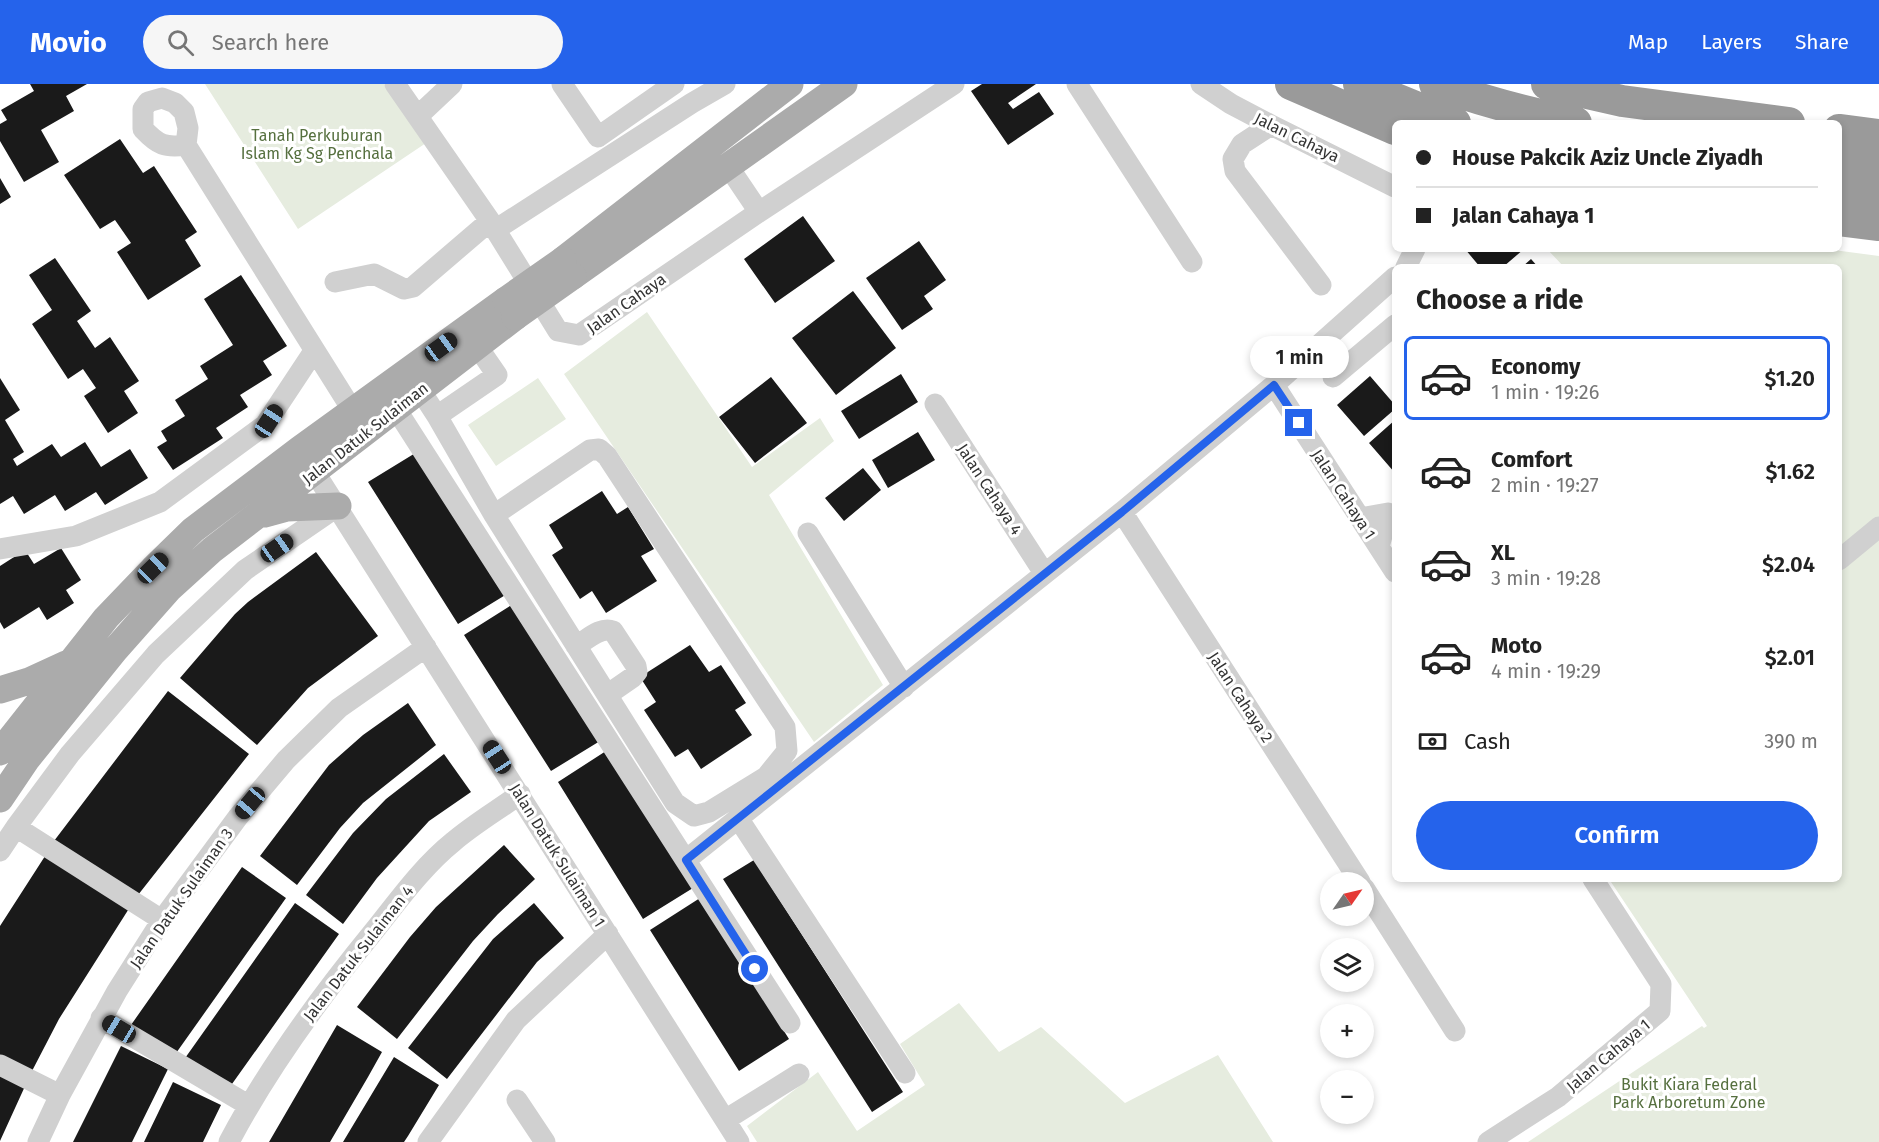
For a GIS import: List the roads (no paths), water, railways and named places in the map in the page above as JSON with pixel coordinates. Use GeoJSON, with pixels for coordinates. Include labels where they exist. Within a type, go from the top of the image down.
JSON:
{"type":"FeatureCollection","features":[{"type":"Feature","properties":{"kind":"highway"},"geometry":{"type":"LineString","coordinates":[[1359,84],[1448,120]]}},
{"type":"Feature","properties":{"kind":"highway"},"geometry":{"type":"LineString","coordinates":[[1435,84],[1481,100],[1562,120]]}},
{"type":"Feature","properties":{"kind":"highway"},"geometry":{"type":"LineString","coordinates":[[1546,84],[1622,101],[1766,120]]}},
{"type":"Feature","properties":{"kind":"highway"},"geometry":{"type":"LineString","coordinates":[[1295,85],[1392,128]]}},
{"type":"Feature","properties":{"kind":"highway"},"geometry":{"type":"LineString","coordinates":[[1842,130],[1879,135]]}},
{"type":"Feature","properties":{"kind":"highway"},"geometry":{"type":"LineString","coordinates":[[1842,220],[1879,225]]}},
{"type":"Feature","properties":{"kind":"main road","name":"Jalan Datuk Sulaiman"},"geometry":{"type":"LineString","coordinates":[[3,788],[8,749],[70,663],[106,618],[193,530],[307,460],[510,308],[568,268],[728,166],[844,84]]}},
{"type":"Feature","properties":{"kind":"main road","name":"Jalan Datuk Sulaiman"},"geometry":{"type":"LineString","coordinates":[[568,268],[784,86]]}},
{"type":"Feature","properties":{"kind":"main road","name":"Jalan Datuk Sulaiman"},"geometry":{"type":"LineString","coordinates":[[360,422],[396,409],[414,380],[477,346],[510,308]]}},
{"type":"Feature","properties":{"kind":"main road","name":"Jalan Datuk Sulaiman"},"geometry":{"type":"LineString","coordinates":[[8,749],[115,650],[169,589],[212,550],[254,518],[307,460]]}},
{"type":"Feature","properties":{"kind":"main road"},"geometry":{"type":"LineString","coordinates":[[254,518],[286,508],[338,506]]}},
{"type":"Feature","properties":{"kind":"main road"},"geometry":{"type":"LineString","coordinates":[[0,690],[29,681],[70,663]]}},
{"type":"Feature","properties":{"kind":"street","name":"Jalan Cahaya"},"geometry":{"type":"LineString","coordinates":[[395,84],[492,226],[558,331],[579,335],[759,212],[954,84]]}},
{"type":"Feature","properties":{"kind":"street"},"geometry":{"type":"LineString","coordinates":[[418,116],[452,84]]}},
{"type":"Feature","properties":{"kind":"street"},"geometry":{"type":"LineString","coordinates":[[562,84],[598,137],[674,84]]}},
{"type":"Feature","properties":{"kind":"street"},"geometry":{"type":"LineString","coordinates":[[335,282],[374,274],[404,289],[413,287],[492,226],[725,84]]}},
{"type":"Feature","properties":{"kind":"street"},"geometry":{"type":"LineString","coordinates":[[1077,84],[1192,262]]}},
{"type":"Feature","properties":{"kind":"street","name":"Jalan Cahaya"},"geometry":{"type":"LineString","coordinates":[[1201,84],[1271,125],[1392,186]]}},
{"type":"Feature","properties":{"kind":"street"},"geometry":{"type":"LineString","coordinates":[[1271,125],[1242,144],[1233,159],[1235,171],[1321,285]]}},
{"type":"Feature","properties":{"kind":"street"},"geometry":{"type":"LineString","coordinates":[[186,145],[360,422]]}},
{"type":"Feature","properties":{"kind":"street"},"geometry":{"type":"LineString","coordinates":[[728,166],[759,212]]}},
{"type":"Feature","properties":{"kind":"street"},"geometry":{"type":"LineString","coordinates":[[686,860],[1122,512],[1274,385],[1392,280]]}},
{"type":"Feature","properties":{"kind":"street"},"geometry":{"type":"LineString","coordinates":[[1333,377],[1392,328]]}},
{"type":"Feature","properties":{"kind":"street"},"geometry":{"type":"LineString","coordinates":[[437,416],[497,375],[477,346]]}},
{"type":"Feature","properties":{"kind":"street"},"geometry":{"type":"LineString","coordinates":[[0,549],[76,536],[160,502],[266,425],[314,351]]}},
{"type":"Feature","properties":{"kind":"street"},"geometry":{"type":"LineString","coordinates":[[414,380],[494,515],[675,803],[694,816],[710,812],[766,777],[787,751],[785,727],[607,456],[599,449],[590,450],[494,515]]}},
{"type":"Feature","properties":{"kind":"street","name":"Jalan Cahaya 1"},"geometry":{"type":"LineString","coordinates":[[1274,385],[1392,568]]}},
{"type":"Feature","properties":{"kind":"street","name":"Jalan Cahaya 4"},"geometry":{"type":"LineString","coordinates":[[936,404],[1044,573]]}},
{"type":"Feature","properties":{"kind":"street"},"geometry":{"type":"LineString","coordinates":[[396,409],[790,1023]]}},
{"type":"Feature","properties":{"kind":"street","name":"Jalan Datuk Sulaiman 1"},"geometry":{"type":"LineString","coordinates":[[307,460],[738,1141]]}},
{"type":"Feature","properties":{"kind":"street"},"geometry":{"type":"LineString","coordinates":[[0,851],[15,827],[70,754],[156,654],[245,570],[338,506]]}},
{"type":"Feature","properties":{"kind":"street"},"geometry":{"type":"LineString","coordinates":[[1360,518],[1392,510]]}},
{"type":"Feature","properties":{"kind":"street"},"geometry":{"type":"LineString","coordinates":[[1378,547],[1392,510]]}},
{"type":"Feature","properties":{"kind":"street","name":"Jalan Cahaya 2"},"geometry":{"type":"LineString","coordinates":[[1122,512],[1354,872]]}},
{"type":"Feature","properties":{"kind":"street"},"geometry":{"type":"LineString","coordinates":[[1842,558],[1879,527]]}},
{"type":"Feature","properties":{"kind":"street"},"geometry":{"type":"LineString","coordinates":[[808,533],[904,687]]}},
{"type":"Feature","properties":{"kind":"street"},"geometry":{"type":"LineString","coordinates":[[576,646],[608,629],[613,631],[636,666],[637,672],[633,677],[607,695]]}},
{"type":"Feature","properties":{"kind":"street","name":"Jalan Datuk Sulaiman 3"},"geometry":{"type":"LineString","coordinates":[[38,1142],[101,1018],[162,920],[238,817],[286,760],[339,708],[426,647]]}},
{"type":"Feature","properties":{"kind":"street","name":"Jalan Datuk Sulaiman 4"},"geometry":{"type":"LineString","coordinates":[[229,1142],[248,1105],[293,1035],[408,888],[452,842],[520,794]]}},
{"type":"Feature","properties":{"kind":"street"},"geometry":{"type":"LineString","coordinates":[[738,818],[905,1073]]}},
{"type":"Feature","properties":{"kind":"street"},"geometry":{"type":"LineString","coordinates":[[15,827],[162,920]]}},
{"type":"Feature","properties":{"kind":"street","name":"Jalan Cahaya 1"},"geometry":{"type":"LineString","coordinates":[[1488,1142],[1558,1097],[1660,1011],[1661,984],[1595,882]]}},
{"type":"Feature","properties":{"kind":"street"},"geometry":{"type":"LineString","coordinates":[[1374,904],[1455,1031]]}},
{"type":"Feature","properties":{"kind":"street"},"geometry":{"type":"LineString","coordinates":[[428,1142],[516,1020],[608,934]]}},
{"type":"Feature","properties":{"kind":"street"},"geometry":{"type":"LineString","coordinates":[[101,1018],[248,1105]]}},
{"type":"Feature","properties":{"kind":"street"},"geometry":{"type":"LineString","coordinates":[[0,1065],[60,1095]]}},
{"type":"Feature","properties":{"kind":"street"},"geometry":{"type":"LineString","coordinates":[[725,1120],[799,1074]]}},
{"type":"Feature","properties":{"kind":"street"},"geometry":{"type":"LineString","coordinates":[[517,1100],[545,1142]]}},
{"type":"Feature","properties":{"kind":"park label","name":"Tanah Perkuburan Islam Kg Sg Penchala"},"geometry":{"type":"Point","coordinates":[317,144]}},
{"type":"Feature","properties":{"kind":"park label","name":"Bukit Kiara Federal Park Arboretum Zone"},"geometry":{"type":"Point","coordinates":[1689,1093]}}]}
